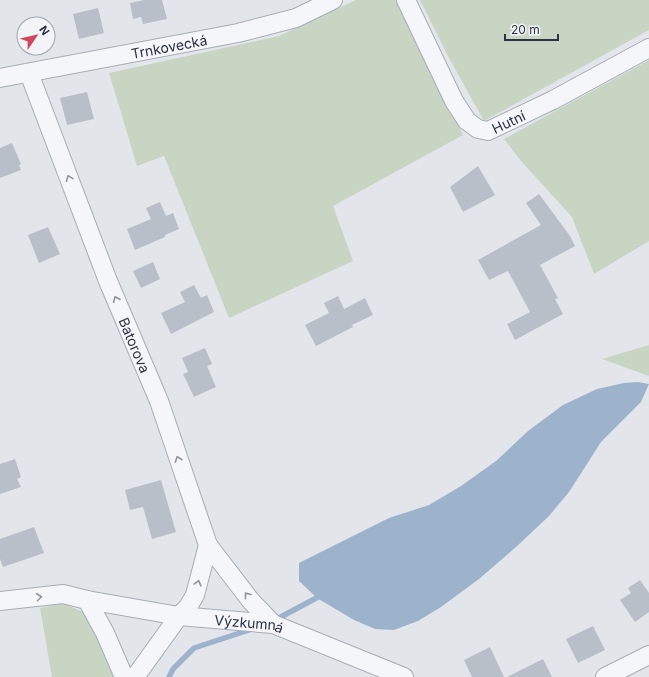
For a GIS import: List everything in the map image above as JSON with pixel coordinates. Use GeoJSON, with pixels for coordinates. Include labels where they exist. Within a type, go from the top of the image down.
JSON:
{"type":"FeatureCollection","features":[{"type":"Feature","properties":{"kind":"street","name":"Trnkovecká"},"geometry":{"type":"LineString","coordinates":[[0,78],[238,33],[271,25],[310,12],[333,0]]}},
{"type":"Feature","properties":{"kind":"street","name":"Hutní"},"geometry":{"type":"LineString","coordinates":[[406,0],[454,101],[467,121],[478,129],[488,131],[553,100],[649,48]]}},
{"type":"Feature","properties":{"kind":"street","name":"Batorova"},"geometry":{"type":"LineString","coordinates":[[29,73],[108,280],[159,401],[208,545]]}},
{"type":"Feature","properties":{"kind":"street"},"geometry":{"type":"LineString","coordinates":[[135,677],[195,596],[208,545]]}},
{"type":"Feature","properties":{"kind":"street"},"geometry":{"type":"LineString","coordinates":[[208,545],[251,601],[273,624]]}},
{"type":"Feature","properties":{"kind":"street","name":"Výzkumná"},"geometry":{"type":"LineString","coordinates":[[0,601],[63,594],[87,600],[179,616],[273,624],[404,677]]}},
{"type":"Feature","properties":{"kind":"street"},"geometry":{"type":"LineString","coordinates":[[87,600],[105,633],[124,677]]}},
{"type":"Feature","properties":{"kind":"street"},"geometry":{"type":"LineString","coordinates":[[605,677],[649,655]]}},
{"type":"Feature","properties":{"kind":"green space"},"geometry":{"type":"Polygon","coordinates":[[[356,0],[398,0],[463,135],[333,206],[353,261],[229,318],[164,156],[137,166],[109,73],[279,36],[356,0]]]}},
{"type":"Feature","properties":{"kind":"green space"},"geometry":{"type":"Polygon","coordinates":[[[420,0],[649,0],[649,30],[484,121],[449,58],[420,0]]]}},
{"type":"Feature","properties":{"kind":"green space"},"geometry":{"type":"Polygon","coordinates":[[[649,60],[649,241],[594,274],[572,217],[521,161],[504,139],[649,60]]]}},
{"type":"Feature","properties":{"kind":"green space"},"geometry":{"type":"Polygon","coordinates":[[[649,345],[649,376],[602,359],[649,345]]]}},
{"type":"Feature","properties":{"kind":"green space"},"geometry":{"type":"Polygon","coordinates":[[[62,603],[88,614],[117,677],[52,677],[40,608],[62,603]]]}},
{"type":"Feature","properties":{"kind":"water"},"geometry":{"type":"Polygon","coordinates":[[[638,382],[649,384],[641,402],[601,442],[569,492],[549,516],[479,579],[441,607],[418,621],[394,630],[375,629],[354,620],[317,598],[299,581],[299,563],[389,518],[429,505],[461,486],[496,461],[528,431],[563,405],[597,389],[624,383],[638,382]]]}},
{"type":"Feature","properties":{"kind":"building"},"geometry":{"type":"Polygon","coordinates":[[[144,0],[162,0],[167,19],[143,24],[141,17],[133,19],[130,3],[144,0]]]}},
{"type":"Feature","properties":{"kind":"building"},"geometry":{"type":"Polygon","coordinates":[[[98,8],[104,33],[79,39],[73,14],[98,8]]]}},
{"type":"Feature","properties":{"kind":"building"},"geometry":{"type":"Polygon","coordinates":[[[87,92],[94,119],[67,125],[60,98],[87,92]]]}},
{"type":"Feature","properties":{"kind":"building"},"geometry":{"type":"Polygon","coordinates":[[[12,143],[21,164],[19,165],[21,170],[0,178],[0,148],[12,143]]]}},
{"type":"Feature","properties":{"kind":"building"},"geometry":{"type":"Polygon","coordinates":[[[478,166],[495,195],[463,212],[450,187],[478,166]]]}},
{"type":"Feature","properties":{"kind":"building"},"geometry":{"type":"Polygon","coordinates":[[[539,194],[570,236],[575,246],[540,265],[558,298],[555,299],[563,314],[515,340],[507,324],[530,312],[508,271],[489,280],[478,260],[541,225],[526,203],[539,194]]]}},
{"type":"Feature","properties":{"kind":"building"},"geometry":{"type":"Polygon","coordinates":[[[160,202],[166,216],[173,213],[179,229],[135,250],[127,229],[151,219],[146,208],[160,202]]]}},
{"type":"Feature","properties":{"kind":"building"},"geometry":{"type":"Polygon","coordinates":[[[48,227],[60,254],[39,263],[28,235],[48,227]]]}},
{"type":"Feature","properties":{"kind":"building"},"geometry":{"type":"Polygon","coordinates":[[[153,262],[160,279],[141,288],[133,271],[153,262]]]}},
{"type":"Feature","properties":{"kind":"building"},"geometry":{"type":"Polygon","coordinates":[[[194,285],[201,298],[207,295],[214,312],[171,334],[161,313],[185,302],[180,292],[194,285]]]}},
{"type":"Feature","properties":{"kind":"building"},"geometry":{"type":"Polygon","coordinates":[[[338,296],[344,309],[365,298],[373,315],[352,325],[353,327],[316,346],[305,325],[329,313],[324,303],[338,296]]]}},
{"type":"Feature","properties":{"kind":"building"},"geometry":{"type":"Polygon","coordinates":[[[205,348],[212,364],[207,366],[216,387],[194,397],[183,374],[188,372],[182,358],[205,348]]]}},
{"type":"Feature","properties":{"kind":"building"},"geometry":{"type":"Polygon","coordinates":[[[15,459],[21,477],[17,479],[21,487],[0,494],[0,464],[15,459]]]}},
{"type":"Feature","properties":{"kind":"building"},"geometry":{"type":"Polygon","coordinates":[[[161,480],[176,532],[152,539],[143,507],[130,510],[125,490],[161,480]]]}},
{"type":"Feature","properties":{"kind":"building"},"geometry":{"type":"Polygon","coordinates":[[[34,527],[44,553],[3,567],[0,559],[0,539],[34,527]]]}},
{"type":"Feature","properties":{"kind":"building"},"geometry":{"type":"Polygon","coordinates":[[[640,580],[649,593],[649,612],[635,622],[620,600],[631,593],[628,588],[640,580]]]}},
{"type":"Feature","properties":{"kind":"building"},"geometry":{"type":"Polygon","coordinates":[[[593,626],[605,650],[578,663],[566,639],[593,626]]]}},
{"type":"Feature","properties":{"kind":"building"},"geometry":{"type":"Polygon","coordinates":[[[490,647],[504,677],[472,677],[464,660],[490,647]]]}},
{"type":"Feature","properties":{"kind":"building"},"geometry":{"type":"Polygon","coordinates":[[[543,659],[552,677],[507,677],[543,659]]]}},
{"type":"Feature","properties":{"kind":"waterway"},"geometry":{"type":"LineString","coordinates":[[275,620],[322,595]]}},
{"type":"Feature","properties":{"kind":"waterway"},"geometry":{"type":"LineString","coordinates":[[169,677],[173,669],[194,648],[252,629]]}}]}
